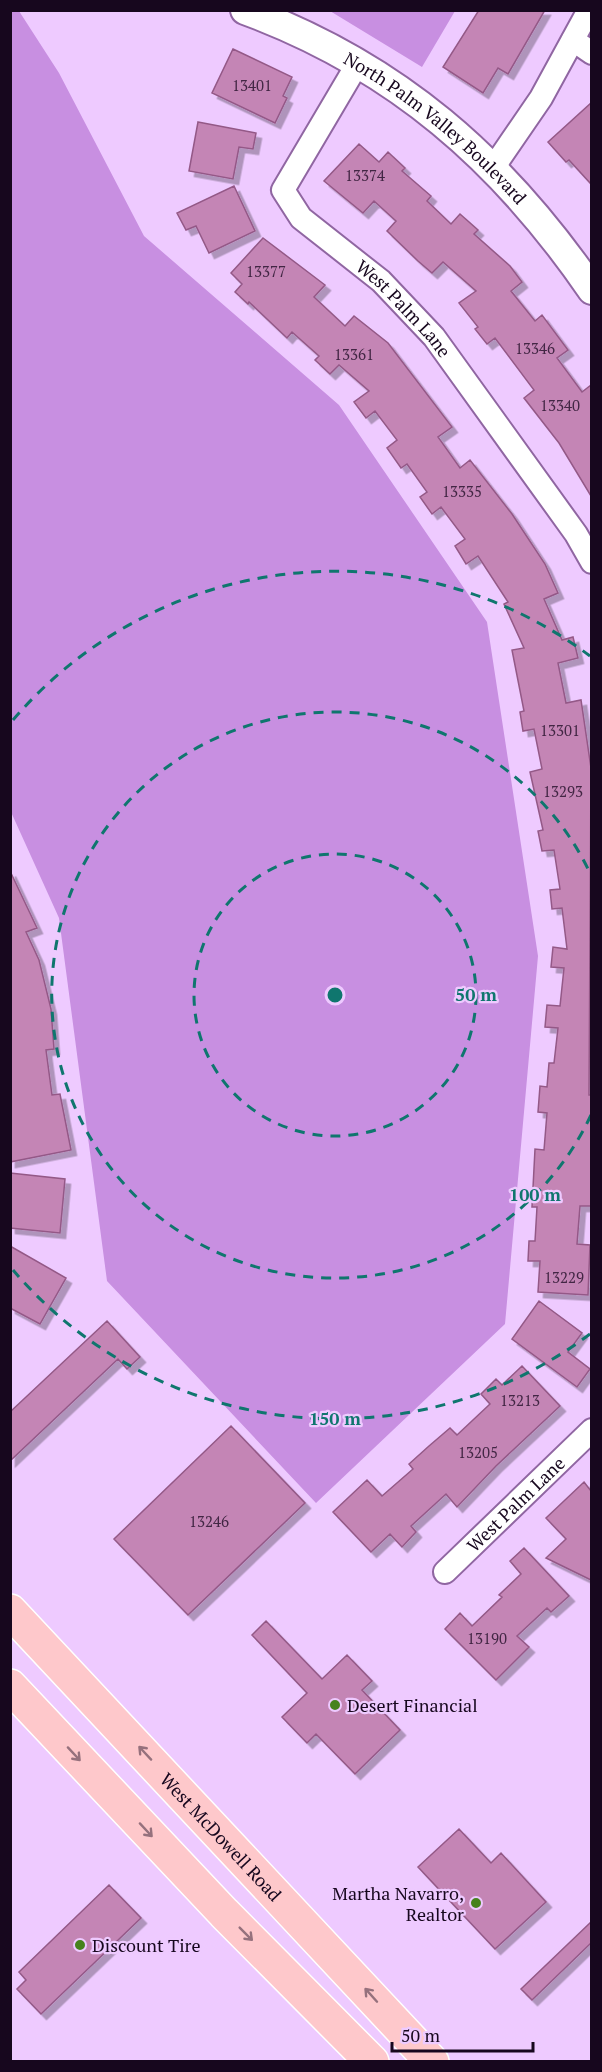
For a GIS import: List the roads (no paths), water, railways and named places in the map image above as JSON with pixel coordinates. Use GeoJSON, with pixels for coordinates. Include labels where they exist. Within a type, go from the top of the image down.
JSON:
{"type":"FeatureCollection","features":[{"type":"Feature","properties":{"kind":"main road","name":"West McDowell Road"},"geometry":{"type":"LineString","coordinates":[[10,1611],[432,2061]]}},
{"type":"Feature","properties":{"kind":"main road"},"geometry":{"type":"LineString","coordinates":[[10,1686],[224,1913],[372,2061]]}},
{"type":"Feature","properties":{"kind":"street","name":"North Palm Valley Boulevard"},"geometry":{"type":"LineString","coordinates":[[245,10],[358,63],[465,140],[557,240],[591,290]]}},
{"type":"Feature","properties":{"kind":"street"},"geometry":{"type":"LineString","coordinates":[[493,168],[541,98],[582,46],[589,10]]}},
{"type":"Feature","properties":{"kind":"street","name":"West Palm Lane"},"geometry":{"type":"LineString","coordinates":[[358,63],[283,190],[301,218],[381,281],[434,337],[576,534],[591,562]]}},
{"type":"Feature","properties":{"kind":"street","name":"West Palm Lane"},"geometry":{"type":"LineString","coordinates":[[444,1572],[590,1436]]}},
{"type":"Feature","properties":{"kind":"place","name":"Desert Financial"},"geometry":{"type":"Point","coordinates":[335,1705]}},
{"type":"Feature","properties":{"kind":"place","name":"Martha Navarro, Realtor"},"geometry":{"type":"Point","coordinates":[476,1903]}},
{"type":"Feature","properties":{"kind":"place","name":"Discount Tire"},"geometry":{"type":"Point","coordinates":[80,1945]}}]}
